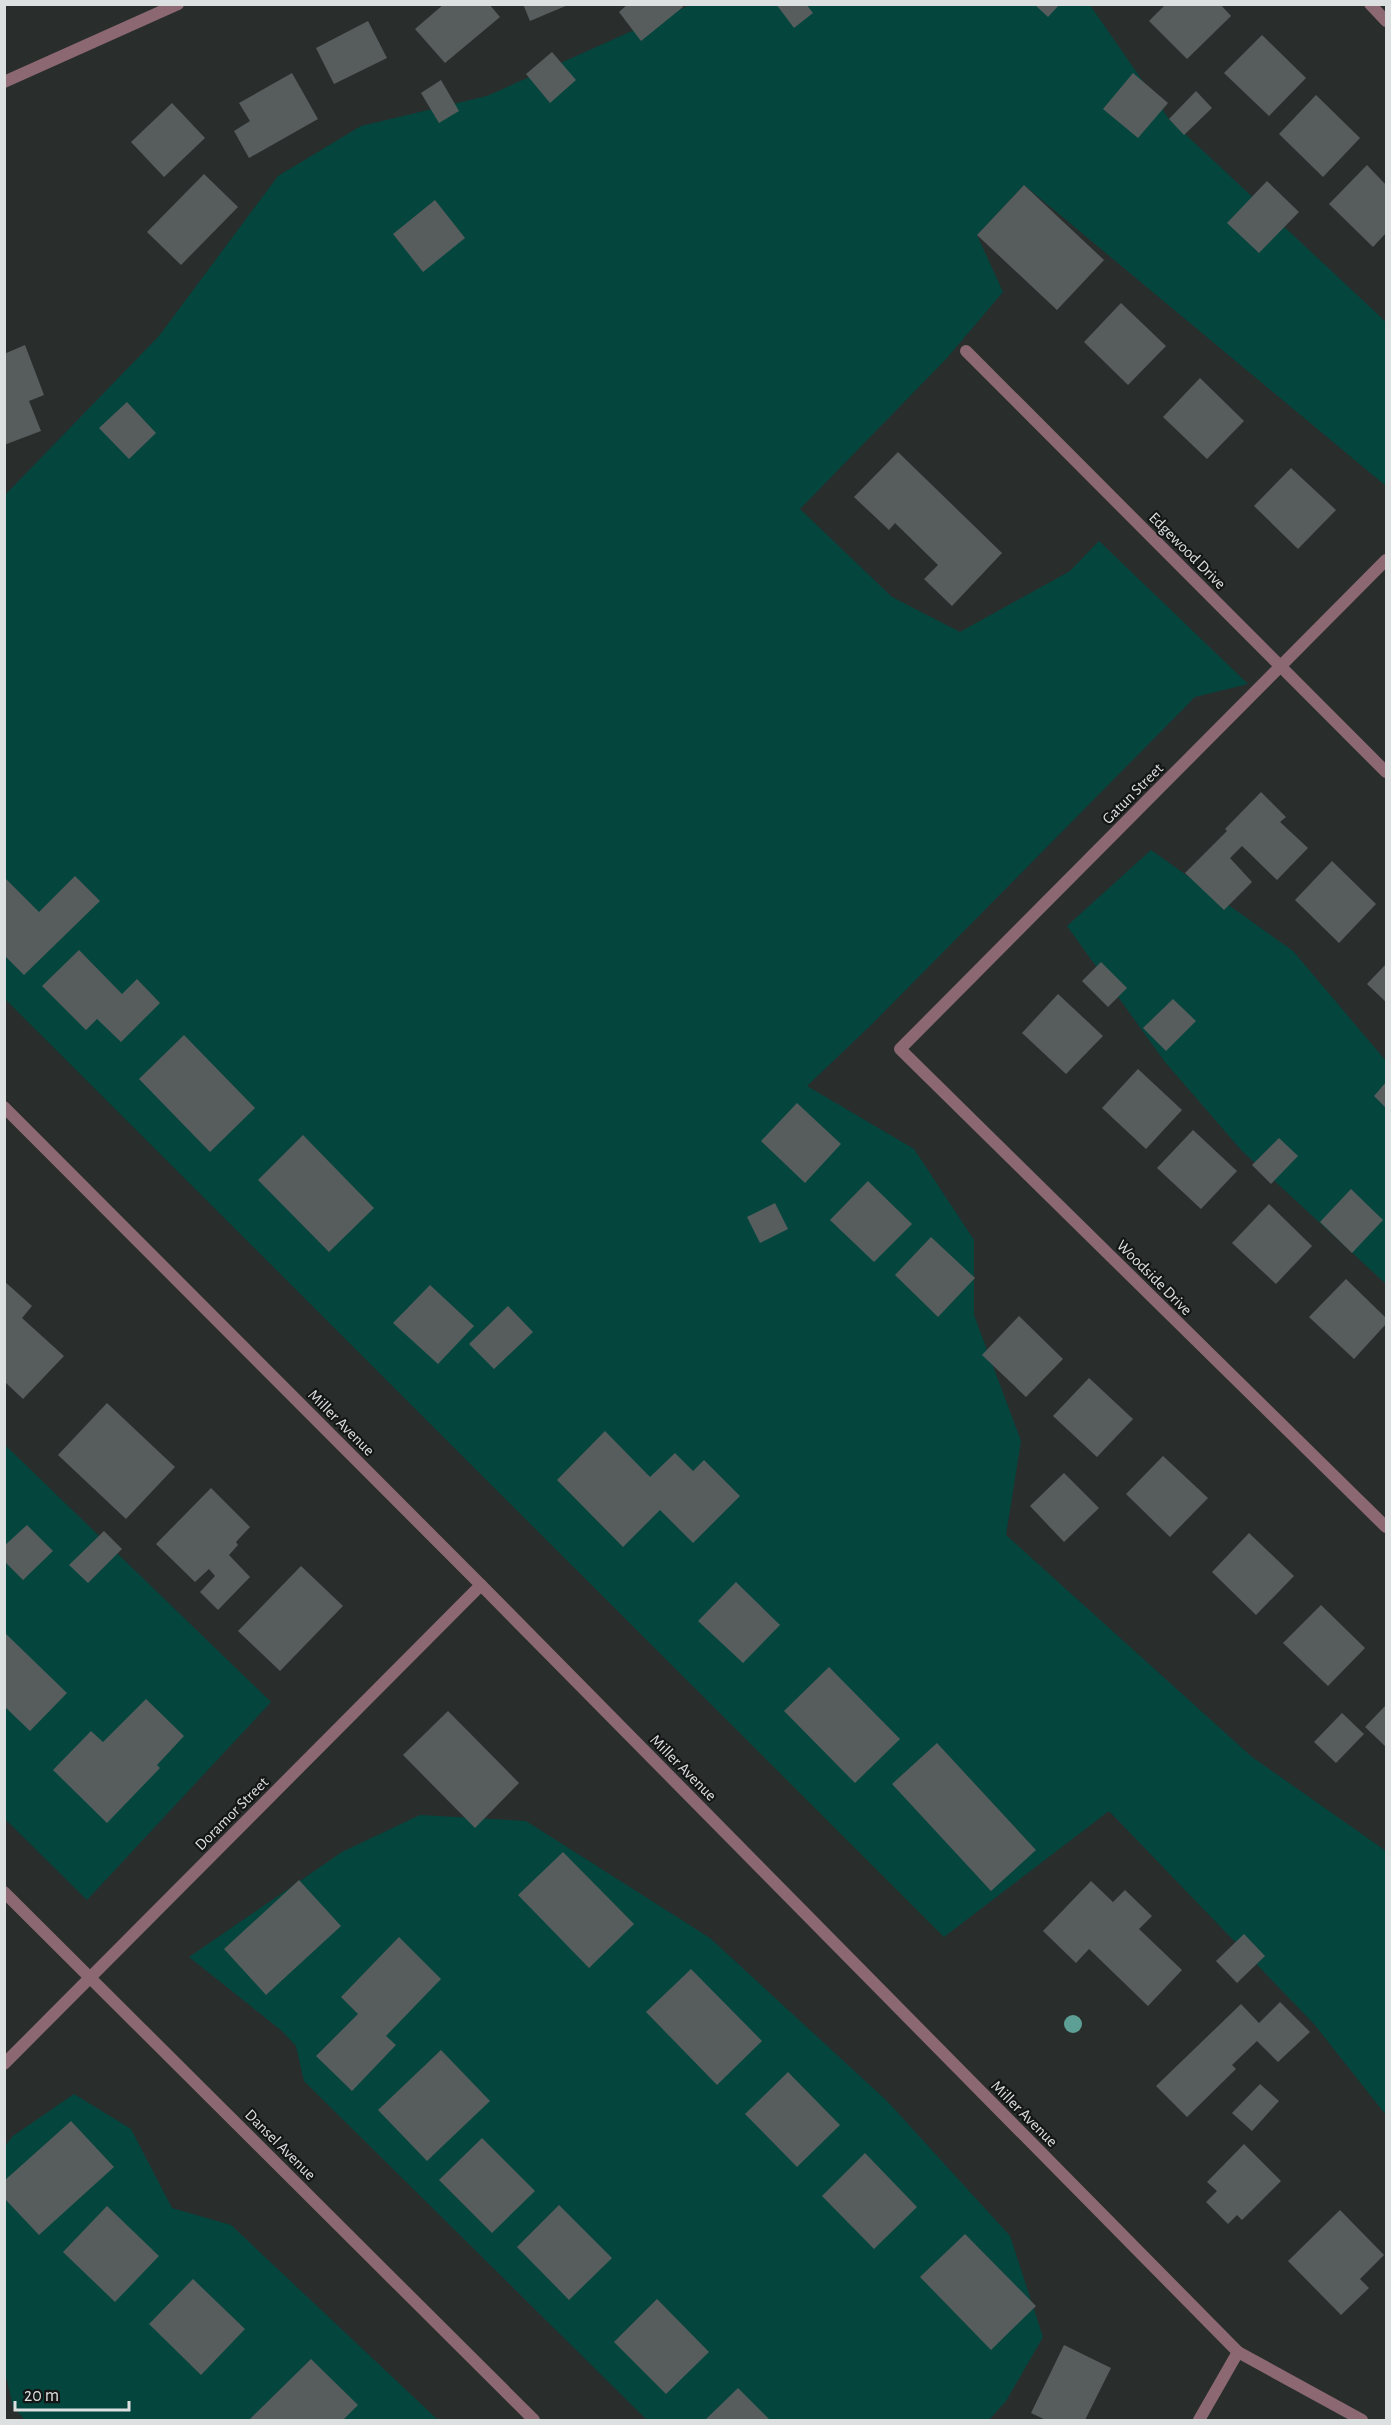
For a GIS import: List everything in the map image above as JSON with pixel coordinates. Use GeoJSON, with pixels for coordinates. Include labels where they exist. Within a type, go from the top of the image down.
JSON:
{"type":"FeatureCollection","features":[{"type":"Feature","properties":{"kind":"street"},"geometry":{"type":"LineString","coordinates":[[4,81],[178,4]]}},
{"type":"Feature","properties":{"kind":"street"},"geometry":{"type":"LineString","coordinates":[[1370,4],[1386,21]]}},
{"type":"Feature","properties":{"kind":"street","name":"Edgewood Drive"},"geometry":{"type":"LineString","coordinates":[[966,351],[1386,772]]}},
{"type":"Feature","properties":{"kind":"street","name":"Gatun Street"},"geometry":{"type":"LineString","coordinates":[[900,1049],[1386,560]]}},
{"type":"Feature","properties":{"kind":"street","name":"Woodside Drive"},"geometry":{"type":"LineString","coordinates":[[900,1049],[1386,1527]]}},
{"type":"Feature","properties":{"kind":"street","name":"Miller Avenue"},"geometry":{"type":"LineString","coordinates":[[4,1107],[481,1585],[1238,2352],[1362,2421]]}},
{"type":"Feature","properties":{"kind":"street","name":"Doramor Street"},"geometry":{"type":"LineString","coordinates":[[4,2064],[481,1585]]}},
{"type":"Feature","properties":{"kind":"street","name":"Dansel Avenue"},"geometry":{"type":"LineString","coordinates":[[4,1892],[534,2421]]}},
{"type":"Feature","properties":{"kind":"street"},"geometry":{"type":"LineString","coordinates":[[1199,2421],[1238,2352]]}},
{"type":"Feature","properties":{"kind":"green space"},"geometry":{"type":"Polygon","coordinates":[[[690,5],[1090,5],[1169,119],[1386,322],[1386,486],[1024,185],[977,235],[1003,292],[946,359],[800,509],[892,597],[960,632],[1070,571],[1099,541],[1248,684],[1195,697],[871,1025],[807,1086],[914,1149],[974,1240],[974,1315],[1021,1441],[1006,1535],[1252,1757],[1386,1851],[1386,2115],[1314,2024],[1109,1811],[944,1937],[5,999],[4,496],[159,336],[278,176],[361,126],[487,96],[690,5]]]}},
{"type":"Feature","properties":{"kind":"green space"},"geometry":{"type":"Polygon","coordinates":[[[1151,850],[1293,951],[1386,1061],[1386,1284],[1242,1151],[1165,1062],[1067,926],[1151,850]]]}},
{"type":"Feature","properties":{"kind":"green space"},"geometry":{"type":"Polygon","coordinates":[[[4,1444],[271,1702],[87,1900],[5,1819],[4,1444]]]}},
{"type":"Feature","properties":{"kind":"green space"},"geometry":{"type":"Polygon","coordinates":[[[420,1815],[526,1821],[710,1938],[887,2101],[1010,2236],[1043,2337],[1006,2401],[989,2420],[647,2420],[304,2081],[296,2046],[282,2031],[189,1957],[342,1852],[420,1815]]]}},
{"type":"Feature","properties":{"kind":"green space"},"geometry":{"type":"Polygon","coordinates":[[[74,2094],[131,2129],[172,2208],[231,2225],[438,2420],[25,2420],[13,2407],[5,2372],[4,2147],[13,2136],[74,2094]]]}},
{"type":"Feature","properties":{"kind":"building"},"geometry":{"type":"Polygon","coordinates":[[[444,4],[489,4],[500,17],[445,63],[415,29],[444,4]]]}},
{"type":"Feature","properties":{"kind":"building"},"geometry":{"type":"Polygon","coordinates":[[[523,4],[568,4],[568,5],[530,21],[523,4]]]}},
{"type":"Feature","properties":{"kind":"building"},"geometry":{"type":"Polygon","coordinates":[[[628,4],[681,4],[683,7],[641,41],[619,12],[628,4]]]}},
{"type":"Feature","properties":{"kind":"building"},"geometry":{"type":"Polygon","coordinates":[[[776,4],[806,4],[813,13],[794,28],[776,4]]]}},
{"type":"Feature","properties":{"kind":"building"},"geometry":{"type":"Polygon","coordinates":[[[1034,4],[1060,4],[1048,17],[1034,4]]]}},
{"type":"Feature","properties":{"kind":"building"},"geometry":{"type":"Polygon","coordinates":[[[1166,4],[1220,4],[1231,16],[1187,59],[1149,21],[1166,4]]]}},
{"type":"Feature","properties":{"kind":"building"},"geometry":{"type":"Polygon","coordinates":[[[368,21],[387,58],[334,84],[316,48],[368,21]]]}},
{"type":"Feature","properties":{"kind":"building"},"geometry":{"type":"Polygon","coordinates":[[[1262,35],[1306,78],[1269,116],[1224,73],[1262,35]]]}},
{"type":"Feature","properties":{"kind":"building"},"geometry":{"type":"Polygon","coordinates":[[[552,52],[576,80],[550,103],[526,74],[552,52]]]}},
{"type":"Feature","properties":{"kind":"building"},"geometry":{"type":"Polygon","coordinates":[[[292,73],[318,119],[249,158],[234,131],[250,121],[239,103],[292,73]]]}},
{"type":"Feature","properties":{"kind":"building"},"geometry":{"type":"Polygon","coordinates":[[[1133,73],[1168,103],[1138,138],[1103,109],[1133,73]]]}},
{"type":"Feature","properties":{"kind":"building"},"geometry":{"type":"Polygon","coordinates":[[[441,80],[459,111],[439,123],[421,93],[441,80]]]}},
{"type":"Feature","properties":{"kind":"building"},"geometry":{"type":"Polygon","coordinates":[[[1196,91],[1212,108],[1184,135],[1169,119],[1196,91]]]}},
{"type":"Feature","properties":{"kind":"building"},"geometry":{"type":"Polygon","coordinates":[[[1316,95],[1360,138],[1323,177],[1279,134],[1316,95]]]}},
{"type":"Feature","properties":{"kind":"building"},"geometry":{"type":"Polygon","coordinates":[[[172,103],[205,138],[164,177],[131,142],[172,103]]]}},
{"type":"Feature","properties":{"kind":"building"},"geometry":{"type":"Polygon","coordinates":[[[1367,165],[1386,185],[1386,233],[1373,247],[1329,204],[1367,165]]]}},
{"type":"Feature","properties":{"kind":"building"},"geometry":{"type":"Polygon","coordinates":[[[204,174],[238,207],[181,265],[147,232],[204,174]]]}},
{"type":"Feature","properties":{"kind":"building"},"geometry":{"type":"Polygon","coordinates":[[[1267,181],[1299,212],[1259,253],[1227,223],[1267,181]]]}},
{"type":"Feature","properties":{"kind":"building"},"geometry":{"type":"Polygon","coordinates":[[[1024,185],[1104,260],[1057,310],[977,235],[1024,185]]]}},
{"type":"Feature","properties":{"kind":"building"},"geometry":{"type":"Polygon","coordinates":[[[435,200],[465,238],[423,272],[393,234],[435,200]]]}},
{"type":"Feature","properties":{"kind":"building"},"geometry":{"type":"Polygon","coordinates":[[[1121,303],[1166,346],[1128,385],[1084,342],[1121,303]]]}},
{"type":"Feature","properties":{"kind":"building"},"geometry":{"type":"Polygon","coordinates":[[[25,345],[44,395],[29,401],[41,431],[4,445],[4,354],[25,345]]]}},
{"type":"Feature","properties":{"kind":"building"},"geometry":{"type":"Polygon","coordinates":[[[1200,378],[1244,421],[1207,459],[1163,417],[1200,378]]]}},
{"type":"Feature","properties":{"kind":"building"},"geometry":{"type":"Polygon","coordinates":[[[127,402],[156,433],[129,459],[99,428],[127,402]]]}},
{"type":"Feature","properties":{"kind":"building"},"geometry":{"type":"Polygon","coordinates":[[[898,452],[1002,553],[952,606],[924,579],[938,565],[895,523],[889,530],[854,497],[898,452]]]}},
{"type":"Feature","properties":{"kind":"building"},"geometry":{"type":"Polygon","coordinates":[[[1291,468],[1336,510],[1298,549],[1254,506],[1291,468]]]}},
{"type":"Feature","properties":{"kind":"building"},"geometry":{"type":"Polygon","coordinates":[[[1261,792],[1286,817],[1280,822],[1308,848],[1277,880],[1242,846],[1230,858],[1252,882],[1224,910],[1185,873],[1227,831],[1225,829],[1261,792]]]}},
{"type":"Feature","properties":{"kind":"building"},"geometry":{"type":"Polygon","coordinates":[[[1332,861],[1376,904],[1339,943],[1295,900],[1332,861]]]}},
{"type":"Feature","properties":{"kind":"building"},"geometry":{"type":"Polygon","coordinates":[[[75,876],[100,901],[24,975],[4,955],[4,877],[39,912],[75,876]]]}},
{"type":"Feature","properties":{"kind":"building"},"geometry":{"type":"Polygon","coordinates":[[[79,950],[122,994],[137,979],[160,1003],[121,1042],[97,1019],[86,1030],[42,986],[79,950]]]}},
{"type":"Feature","properties":{"kind":"building"},"geometry":{"type":"Polygon","coordinates":[[[1101,962],[1127,988],[1108,1007],[1082,981],[1101,962]]]}},
{"type":"Feature","properties":{"kind":"building"},"geometry":{"type":"Polygon","coordinates":[[[1386,964],[1386,1002],[1367,984],[1386,964]]]}},
{"type":"Feature","properties":{"kind":"building"},"geometry":{"type":"Polygon","coordinates":[[[1058,994],[1103,1036],[1066,1074],[1022,1033],[1058,994]]]}},
{"type":"Feature","properties":{"kind":"building"},"geometry":{"type":"Polygon","coordinates":[[[1173,999],[1196,1021],[1166,1051],[1143,1028],[1173,999]]]}},
{"type":"Feature","properties":{"kind":"building"},"geometry":{"type":"Polygon","coordinates":[[[184,1035],[255,1108],[210,1152],[139,1079],[184,1035]]]}},
{"type":"Feature","properties":{"kind":"building"},"geometry":{"type":"Polygon","coordinates":[[[1138,1069],[1182,1110],[1146,1149],[1102,1108],[1138,1069]]]}},
{"type":"Feature","properties":{"kind":"building"},"geometry":{"type":"Polygon","coordinates":[[[1386,1082],[1386,1108],[1374,1096],[1386,1082]]]}},
{"type":"Feature","properties":{"kind":"building"},"geometry":{"type":"Polygon","coordinates":[[[797,1103],[841,1144],[805,1183],[761,1141],[797,1103]]]}},
{"type":"Feature","properties":{"kind":"building"},"geometry":{"type":"Polygon","coordinates":[[[1193,1130],[1237,1171],[1201,1209],[1157,1168],[1193,1130]]]}},
{"type":"Feature","properties":{"kind":"building"},"geometry":{"type":"Polygon","coordinates":[[[303,1135],[374,1208],[329,1252],[258,1180],[303,1135]]]}},
{"type":"Feature","properties":{"kind":"building"},"geometry":{"type":"Polygon","coordinates":[[[1279,1138],[1298,1156],[1271,1184],[1252,1165],[1279,1138]]]}},
{"type":"Feature","properties":{"kind":"building"},"geometry":{"type":"Polygon","coordinates":[[[868,1181],[912,1224],[874,1262],[830,1220],[868,1181]]]}},
{"type":"Feature","properties":{"kind":"building"},"geometry":{"type":"Polygon","coordinates":[[[1351,1189],[1383,1220],[1352,1253],[1320,1222],[1351,1189]]]}},
{"type":"Feature","properties":{"kind":"building"},"geometry":{"type":"Polygon","coordinates":[[[775,1203],[788,1229],[760,1243],[747,1217],[775,1203]]]}},
{"type":"Feature","properties":{"kind":"building"},"geometry":{"type":"Polygon","coordinates":[[[1269,1204],[1312,1246],[1276,1284],[1232,1243],[1269,1204]]]}},
{"type":"Feature","properties":{"kind":"building"},"geometry":{"type":"Polygon","coordinates":[[[931,1237],[975,1278],[938,1317],[895,1275],[931,1237]]]}},
{"type":"Feature","properties":{"kind":"building"},"geometry":{"type":"Polygon","coordinates":[[[1346,1279],[1386,1318],[1386,1324],[1354,1359],[1309,1317],[1346,1279]]]}},
{"type":"Feature","properties":{"kind":"building"},"geometry":{"type":"Polygon","coordinates":[[[4,1281],[32,1306],[22,1318],[64,1356],[23,1399],[6,1383],[4,1385],[4,1281]]]}},
{"type":"Feature","properties":{"kind":"building"},"geometry":{"type":"Polygon","coordinates":[[[430,1285],[474,1326],[438,1364],[393,1323],[430,1285]]]}},
{"type":"Feature","properties":{"kind":"building"},"geometry":{"type":"Polygon","coordinates":[[[508,1306],[533,1332],[494,1369],[469,1344],[508,1306]]]}},
{"type":"Feature","properties":{"kind":"building"},"geometry":{"type":"Polygon","coordinates":[[[1019,1316],[1063,1359],[1026,1397],[982,1355],[1019,1316]]]}},
{"type":"Feature","properties":{"kind":"building"},"geometry":{"type":"Polygon","coordinates":[[[1089,1378],[1133,1419],[1097,1457],[1053,1416],[1089,1378]]]}},
{"type":"Feature","properties":{"kind":"building"},"geometry":{"type":"Polygon","coordinates":[[[107,1403],[175,1467],[126,1519],[58,1455],[107,1403]]]}},
{"type":"Feature","properties":{"kind":"building"},"geometry":{"type":"Polygon","coordinates":[[[605,1431],[650,1477],[675,1453],[693,1471],[704,1460],[740,1496],[693,1543],[660,1510],[623,1547],[557,1480],[605,1431]]]}},
{"type":"Feature","properties":{"kind":"building"},"geometry":{"type":"Polygon","coordinates":[[[1163,1456],[1208,1498],[1170,1537],[1126,1494],[1163,1456]]]}},
{"type":"Feature","properties":{"kind":"building"},"geometry":{"type":"Polygon","coordinates":[[[1064,1473],[1099,1508],[1064,1542],[1030,1506],[1064,1473]]]}},
{"type":"Feature","properties":{"kind":"building"},"geometry":{"type":"Polygon","coordinates":[[[211,1488],[250,1527],[236,1542],[238,1545],[229,1555],[250,1577],[218,1610],[200,1592],[215,1576],[209,1569],[195,1582],[156,1544],[211,1488]]]}},
{"type":"Feature","properties":{"kind":"building"},"geometry":{"type":"Polygon","coordinates":[[[27,1525],[53,1551],[23,1580],[4,1561],[4,1546],[27,1525]]]}},
{"type":"Feature","properties":{"kind":"building"},"geometry":{"type":"Polygon","coordinates":[[[104,1531],[122,1549],[88,1583],[69,1565],[104,1531]]]}},
{"type":"Feature","properties":{"kind":"building"},"geometry":{"type":"Polygon","coordinates":[[[1249,1533],[1294,1576],[1256,1615],[1212,1572],[1249,1533]]]}},
{"type":"Feature","properties":{"kind":"building"},"geometry":{"type":"Polygon","coordinates":[[[301,1566],[343,1606],[280,1671],[238,1631],[301,1566]]]}},
{"type":"Feature","properties":{"kind":"building"},"geometry":{"type":"Polygon","coordinates":[[[736,1582],[780,1625],[743,1663],[698,1621],[736,1582]]]}},
{"type":"Feature","properties":{"kind":"building"},"geometry":{"type":"Polygon","coordinates":[[[1321,1605],[1365,1648],[1328,1686],[1283,1643],[1321,1605]]]}},
{"type":"Feature","properties":{"kind":"building"},"geometry":{"type":"Polygon","coordinates":[[[4,1632],[67,1693],[30,1731],[4,1706],[4,1632]]]}},
{"type":"Feature","properties":{"kind":"building"},"geometry":{"type":"Polygon","coordinates":[[[829,1667],[900,1739],[855,1783],[784,1711],[829,1667]]]}},
{"type":"Feature","properties":{"kind":"building"},"geometry":{"type":"Polygon","coordinates":[[[146,1699],[184,1736],[157,1765],[160,1768],[107,1823],[53,1770],[91,1731],[103,1742],[146,1699]]]}},
{"type":"Feature","properties":{"kind":"building"},"geometry":{"type":"Polygon","coordinates":[[[1386,1705],[1386,1747],[1365,1727],[1386,1705]]]}},
{"type":"Feature","properties":{"kind":"building"},"geometry":{"type":"Polygon","coordinates":[[[448,1711],[519,1783],[475,1828],[403,1755],[448,1711]]]}},
{"type":"Feature","properties":{"kind":"building"},"geometry":{"type":"Polygon","coordinates":[[[1342,1713],[1364,1734],[1336,1763],[1314,1742],[1342,1713]]]}},
{"type":"Feature","properties":{"kind":"building"},"geometry":{"type":"Polygon","coordinates":[[[937,1743],[1036,1850],[991,1891],[892,1784],[937,1743]]]}},
{"type":"Feature","properties":{"kind":"building"},"geometry":{"type":"Polygon","coordinates":[[[563,1852],[634,1924],[589,1968],[518,1895],[563,1852]]]}},
{"type":"Feature","properties":{"kind":"building"},"geometry":{"type":"Polygon","coordinates":[[[299,1880],[341,1926],[266,1995],[224,1949],[299,1880]]]}},
{"type":"Feature","properties":{"kind":"building"},"geometry":{"type":"Polygon","coordinates":[[[1091,1881],[1113,1902],[1125,1890],[1152,1916],[1139,1929],[1182,1970],[1148,2006],[1089,1949],[1076,1963],[1043,1931],[1091,1881]]]}},
{"type":"Feature","properties":{"kind":"building"},"geometry":{"type":"Polygon","coordinates":[[[1244,1934],[1265,1956],[1237,1983],[1216,1961],[1244,1934]]]}},
{"type":"Feature","properties":{"kind":"building"},"geometry":{"type":"Polygon","coordinates":[[[399,1937],[441,1979],[386,2036],[396,2045],[352,2091],[316,2056],[358,2014],[341,1997],[399,1937]]]}},
{"type":"Feature","properties":{"kind":"building"},"geometry":{"type":"Polygon","coordinates":[[[691,1969],[762,2041],[717,2085],[646,2012],[691,1969]]]}},
{"type":"Feature","properties":{"kind":"building"},"geometry":{"type":"Polygon","coordinates":[[[1280,2002],[1310,2032],[1278,2062],[1257,2041],[1232,2065],[1236,2069],[1187,2117],[1156,2086],[1241,2004],[1259,2023],[1280,2002]]]}},
{"type":"Feature","properties":{"kind":"building"},"geometry":{"type":"Polygon","coordinates":[[[441,2050],[490,2101],[427,2161],[378,2110],[441,2050]]]}},
{"type":"Feature","properties":{"kind":"building"},"geometry":{"type":"Polygon","coordinates":[[[788,2072],[840,2125],[797,2167],[745,2114],[788,2072]]]}},
{"type":"Feature","properties":{"kind":"building"},"geometry":{"type":"Polygon","coordinates":[[[1260,2084],[1279,2101],[1252,2131],[1232,2113],[1260,2084]]]}},
{"type":"Feature","properties":{"kind":"building"},"geometry":{"type":"Polygon","coordinates":[[[71,2121],[114,2167],[39,2235],[4,2198],[4,2181],[71,2121]]]}},
{"type":"Feature","properties":{"kind":"building"},"geometry":{"type":"Polygon","coordinates":[[[482,2138],[535,2191],[492,2233],[439,2180],[482,2138]]]}},
{"type":"Feature","properties":{"kind":"building"},"geometry":{"type":"Polygon","coordinates":[[[1244,2144],[1281,2181],[1242,2220],[1237,2215],[1228,2224],[1206,2202],[1217,2191],[1207,2182],[1244,2144]]]}},
{"type":"Feature","properties":{"kind":"building"},"geometry":{"type":"Polygon","coordinates":[[[865,2153],[917,2207],[874,2249],[822,2196],[865,2153]]]}},
{"type":"Feature","properties":{"kind":"building"},"geometry":{"type":"Polygon","coordinates":[[[559,2205],[612,2258],[569,2300],[517,2247],[559,2205]]]}},
{"type":"Feature","properties":{"kind":"building"},"geometry":{"type":"Polygon","coordinates":[[[107,2206],[159,2256],[115,2302],[63,2252],[107,2206]]]}},
{"type":"Feature","properties":{"kind":"building"},"geometry":{"type":"Polygon","coordinates":[[[1340,2210],[1384,2255],[1360,2279],[1369,2288],[1341,2315],[1288,2261],[1340,2210]]]}},
{"type":"Feature","properties":{"kind":"building"},"geometry":{"type":"Polygon","coordinates":[[[965,2234],[1036,2306],[991,2350],[920,2277],[965,2234]]]}},
{"type":"Feature","properties":{"kind":"building"},"geometry":{"type":"Polygon","coordinates":[[[193,2279],[245,2329],[201,2375],[149,2324],[193,2279]]]}},
{"type":"Feature","properties":{"kind":"building"},"geometry":{"type":"Polygon","coordinates":[[[657,2299],[709,2352],[666,2394],[614,2342],[657,2299]]]}},
{"type":"Feature","properties":{"kind":"building"},"geometry":{"type":"Polygon","coordinates":[[[1064,2345],[1111,2368],[1085,2420],[1046,2420],[1031,2413],[1064,2345]]]}},
{"type":"Feature","properties":{"kind":"building"},"geometry":{"type":"Polygon","coordinates":[[[311,2359],[358,2405],[343,2420],[249,2420],[311,2359]]]}},
{"type":"Feature","properties":{"kind":"building"},"geometry":{"type":"Polygon","coordinates":[[[738,2388],[770,2420],[705,2420],[738,2388]]]}}]}
